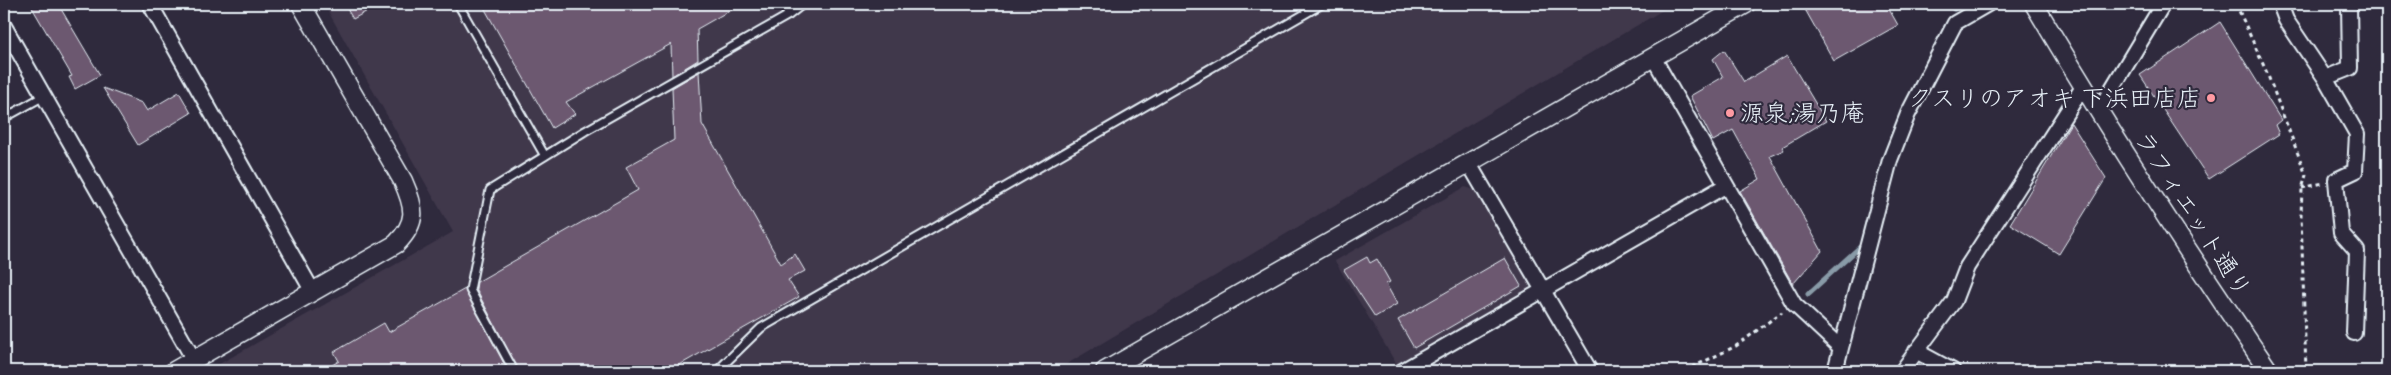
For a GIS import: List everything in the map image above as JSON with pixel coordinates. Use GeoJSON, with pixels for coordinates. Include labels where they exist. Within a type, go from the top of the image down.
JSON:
{"type":"FeatureCollection","features":[{"type":"Feature","properties":{"kind":"street"},"geometry":{"type":"LineString","coordinates":[[150,4],[313,292]]}},
{"type":"Feature","properties":{"kind":"street"},"geometry":{"type":"LineString","coordinates":[[174,371],[396,244],[408,232],[412,202],[402,181],[301,4]]}},
{"type":"Feature","properties":{"kind":"street"},"geometry":{"type":"LineString","coordinates":[[1105,371],[1746,4]]}},
{"type":"Feature","properties":{"kind":"street"},"geometry":{"type":"LineString","coordinates":[[1835,371],[1890,160],[1908,114],[1955,23],[1988,4]]}},
{"type":"Feature","properties":{"kind":"street","name":"ラフィエット通り"},"geometry":{"type":"LineString","coordinates":[[2034,4],[2159,210],[2268,371]]}},
{"type":"Feature","properties":{"kind":"street"},"geometry":{"type":"LineString","coordinates":[[2098,112],[2163,4]]}},
{"type":"Feature","properties":{"kind":"street"},"geometry":{"type":"LineString","coordinates":[[2280,4],[2286,20],[2325,78],[2357,134],[2355,170],[2336,180],[2341,233],[2357,251],[2354,333]]}},
{"type":"Feature","properties":{"kind":"street"},"geometry":{"type":"LineString","coordinates":[[2325,78],[2350,68],[2349,4]]}},
{"type":"Feature","properties":{"kind":"street"},"geometry":{"type":"LineString","coordinates":[[4,26],[194,360]]}},
{"type":"Feature","properties":{"kind":"street"},"geometry":{"type":"LineString","coordinates":[[1653,57],[1794,304],[1842,348]]}},
{"type":"Feature","properties":{"kind":"street"},"geometry":{"type":"LineString","coordinates":[[1902,371],[1954,301],[1967,266],[2083,87]]}},
{"type":"Feature","properties":{"kind":"street"},"geometry":{"type":"LineString","coordinates":[[1468,162],[1590,371]]}},
{"type":"Feature","properties":{"kind":"street"},"geometry":{"type":"LineString","coordinates":[[1402,371],[1725,186]]}},
{"type":"Feature","properties":{"kind":"street"},"geometry":{"type":"LineString","coordinates":[[1916,351],[1953,371]]}},
{"type":"Feature","properties":{"kind":"lane"},"geometry":{"type":"LineString","coordinates":[[458,4],[544,156]]}},
{"type":"Feature","properties":{"kind":"lane"},"geometry":{"type":"LineString","coordinates":[[782,4],[789,15]]}},
{"type":"Feature","properties":{"kind":"lane"},"geometry":{"type":"LineString","coordinates":[[514,371],[470,290],[490,190],[544,156],[789,15],[804,4]]}},
{"type":"Feature","properties":{"kind":"lane"},"geometry":{"type":"LineString","coordinates":[[717,371],[761,328],[1322,4]]}},
{"type":"Feature","properties":{"kind":"lane"},"geometry":{"type":"LineString","coordinates":[[4,118],[44,96]]}},
{"type":"Feature","properties":{"kind":"path"},"geometry":{"type":"LineString","coordinates":[[2236,4],[2267,73],[2306,175],[2302,189],[2306,371]]}},
{"type":"Feature","properties":{"kind":"path"},"geometry":{"type":"LineString","coordinates":[[2302,189],[2336,180]]}},
{"type":"Feature","properties":{"kind":"path"},"geometry":{"type":"LineString","coordinates":[[1685,371],[1736,346],[1794,304]]}},
{"type":"Feature","properties":{"kind":"shaded area"},"geometry":{"type":"Polygon","coordinates":[[[324,4],[1673,4],[1055,371],[207,371],[453,232],[324,4]]]}},
{"type":"Feature","properties":{"kind":"shaded area"},"geometry":{"type":"Polygon","coordinates":[[[1465,187],[1478,191],[1530,284],[1528,290],[1397,365],[1335,261],[1465,187]]]}},
{"type":"Feature","properties":{"kind":"building"},"geometry":{"type":"Polygon","coordinates":[[[30,4],[58,4],[100,75],[75,89],[69,77],[72,76],[30,4]]]}},
{"type":"Feature","properties":{"kind":"building"},"geometry":{"type":"Polygon","coordinates":[[[344,4],[380,4],[353,19],[344,4]]]}},
{"type":"Feature","properties":{"kind":"building"},"geometry":{"type":"Polygon","coordinates":[[[482,4],[741,4],[697,29],[698,60],[672,76],[671,44],[566,102],[575,114],[552,128],[482,4]]]}},
{"type":"Feature","properties":{"kind":"building"},"geometry":{"type":"Polygon","coordinates":[[[1802,4],[1886,4],[1898,25],[1834,61],[1802,4]]]}},
{"type":"Feature","properties":{"kind":"building","name":"クスリのアオキ 下浜田店店"},"geometry":{"type":"Polygon","coordinates":[[[2220,22],[2281,120],[2275,125],[2279,134],[2209,179],[2140,75],[2220,22]]]}},
{"type":"Feature","properties":{"kind":"building"},"geometry":{"type":"Polygon","coordinates":[[[1724,50],[1744,82],[1787,56],[1826,121],[1782,147],[1784,150],[1770,156],[1822,251],[1793,284],[1740,191],[1760,179],[1733,130],[1713,141],[1690,96],[1723,77],[1713,59],[1724,50]]]}},
{"type":"Feature","properties":{"kind":"building"},"geometry":{"type":"Polygon","coordinates":[[[699,72],[702,124],[781,264],[795,254],[805,271],[788,280],[799,297],[669,371],[519,371],[476,289],[477,282],[638,190],[626,167],[674,140],[672,88],[699,72]]]}},
{"type":"Feature","properties":{"kind":"building"},"geometry":{"type":"Polygon","coordinates":[[[103,88],[142,103],[147,111],[179,92],[191,113],[138,145],[103,88]]]}},
{"type":"Feature","properties":{"kind":"building"},"geometry":{"type":"Polygon","coordinates":[[[2071,123],[2106,178],[2059,254],[2010,224],[2071,123]]]}},
{"type":"Feature","properties":{"kind":"building"},"geometry":{"type":"Polygon","coordinates":[[[1367,257],[1370,263],[1377,259],[1390,282],[1386,284],[1397,304],[1375,317],[1344,270],[1367,257]]]}},
{"type":"Feature","properties":{"kind":"building"},"geometry":{"type":"Polygon","coordinates":[[[1505,258],[1521,286],[1414,348],[1398,320],[1505,258]]]}},
{"type":"Feature","properties":{"kind":"building"},"geometry":{"type":"Polygon","coordinates":[[[465,289],[508,371],[322,371],[339,361],[334,352],[384,323],[389,332],[465,289]]]}},
{"type":"Feature","properties":{"kind":"waterway"},"geometry":{"type":"LineString","coordinates":[[1954,9],[1956,4]]}},
{"type":"Feature","properties":{"kind":"waterway"},"geometry":{"type":"LineString","coordinates":[[1808,294],[1861,246]]}},
{"type":"Feature","properties":{"kind":"place","name":"クスリのアオキ 下浜田店店"},"geometry":{"type":"Point","coordinates":[2211,98]}},
{"type":"Feature","properties":{"kind":"place","name":"源泉;湯乃庵"},"geometry":{"type":"Point","coordinates":[1730,113]}}]}
